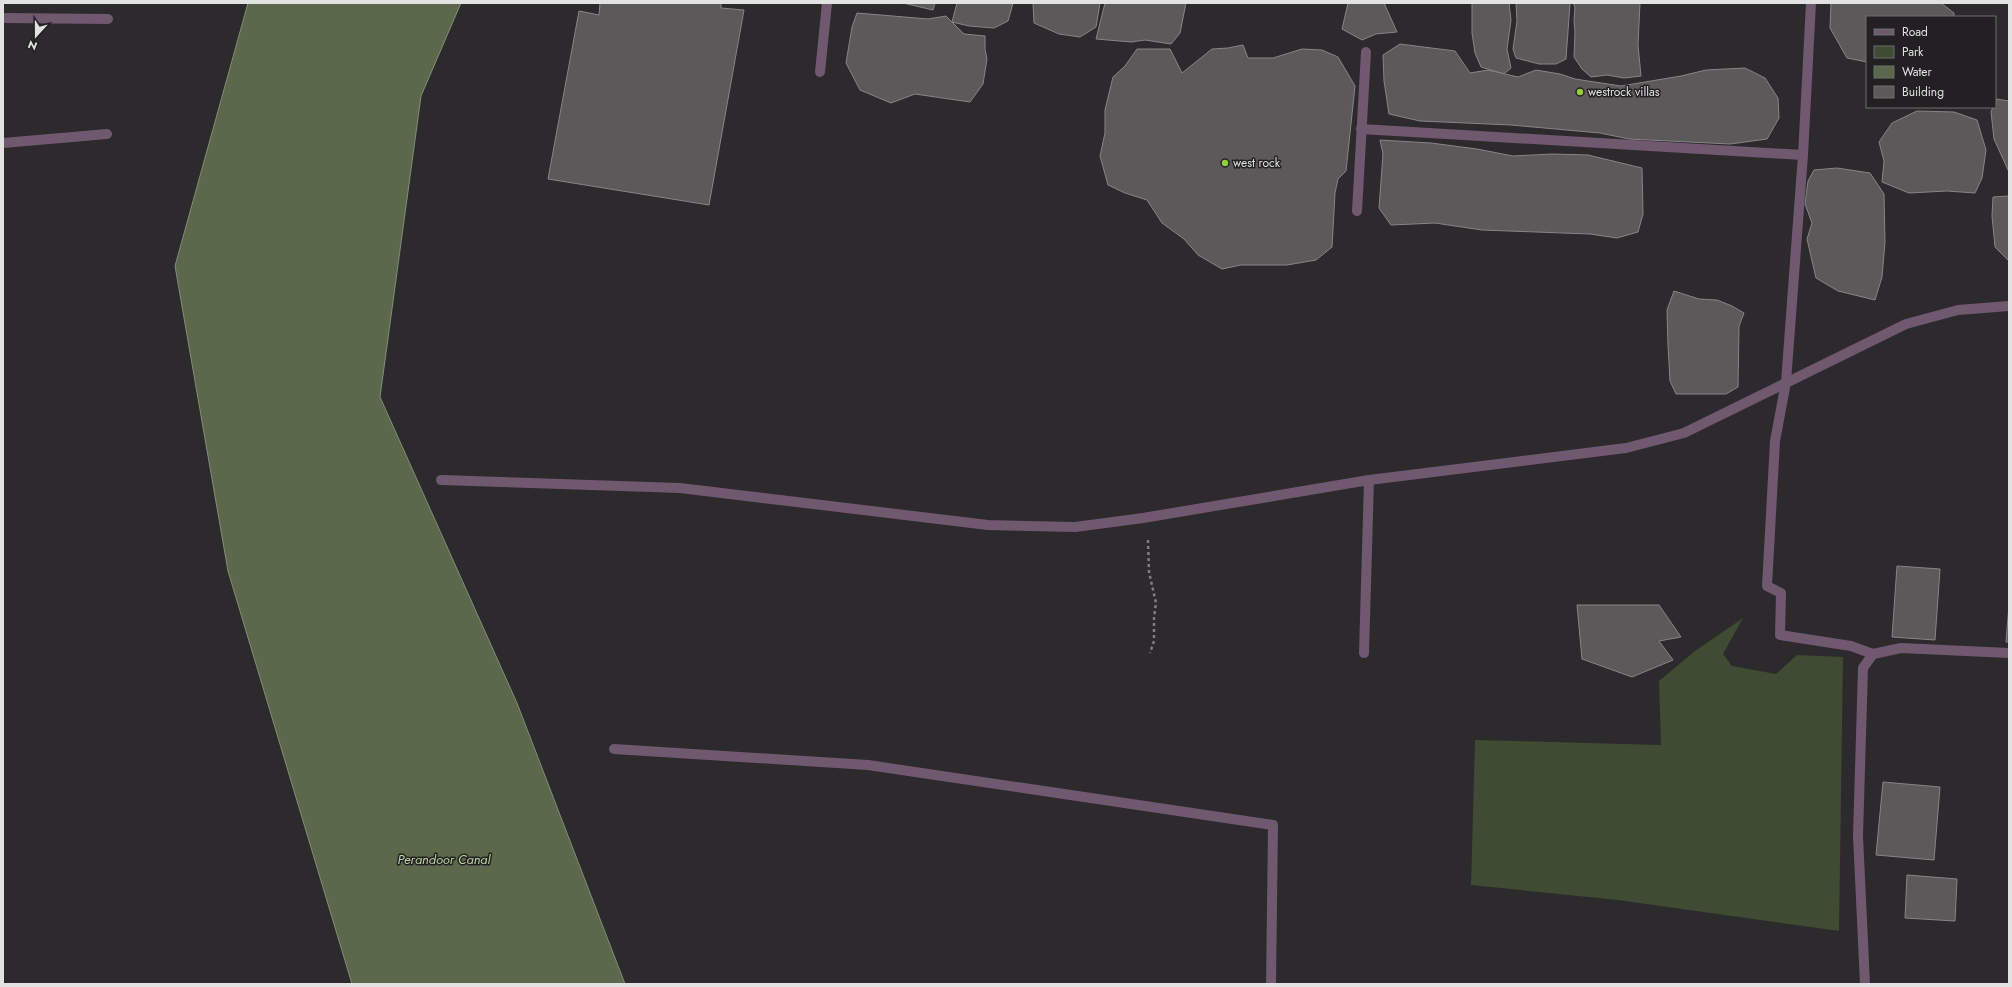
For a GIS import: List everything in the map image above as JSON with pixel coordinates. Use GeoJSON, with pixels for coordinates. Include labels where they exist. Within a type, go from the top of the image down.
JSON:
{"type":"FeatureCollection","features":[{"type":"Feature","properties":{"kind":"street"},"geometry":{"type":"LineString","coordinates":[[820,72],[827,3]]}},
{"type":"Feature","properties":{"kind":"street"},"geometry":{"type":"LineString","coordinates":[[1811,3],[1803,155],[1786,382],[1775,440],[1767,586],[1781,593],[1780,635],[1851,646],[1873,654],[1902,648],[2009,653]]}},
{"type":"Feature","properties":{"kind":"street"},"geometry":{"type":"LineString","coordinates":[[3,18],[108,19]]}},
{"type":"Feature","properties":{"kind":"street"},"geometry":{"type":"LineString","coordinates":[[1357,212],[1366,52]]}},
{"type":"Feature","properties":{"kind":"street"},"geometry":{"type":"LineString","coordinates":[[1361,129],[1803,155]]}},
{"type":"Feature","properties":{"kind":"street"},"geometry":{"type":"LineString","coordinates":[[3,143],[107,134]]}},
{"type":"Feature","properties":{"kind":"street"},"geometry":{"type":"LineString","coordinates":[[442,480],[680,488],[988,525],[1075,527],[1143,518],[1369,480],[1626,448],[1684,433],[1906,324],[1958,310],[2009,306]]}},
{"type":"Feature","properties":{"kind":"street"},"geometry":{"type":"LineString","coordinates":[[1364,653],[1369,480]]}},
{"type":"Feature","properties":{"kind":"street"},"geometry":{"type":"LineString","coordinates":[[1865,984],[1858,836],[1862,668],[1873,654]]}},
{"type":"Feature","properties":{"kind":"street"},"geometry":{"type":"LineString","coordinates":[[614,749],[868,765],[1273,825],[1272,984]]}},
{"type":"Feature","properties":{"kind":"path"},"geometry":{"type":"LineString","coordinates":[[1143,518],[1148,538],[1149,572],[1156,603],[1154,618],[1154,641],[1150,653]]}},
{"type":"Feature","properties":{"kind":"green space"},"geometry":{"type":"Polygon","coordinates":[[[1743,618],[1723,654],[1732,666],[1776,674],[1797,655],[1843,657],[1839,931],[1618,900],[1471,885],[1475,740],[1661,745],[1659,681],[1695,651],[1743,618]]]}},
{"type":"Feature","properties":{"kind":"water","name":"Perandoor Canal"},"geometry":{"type":"Polygon","coordinates":[[[248,3],[461,3],[421,96],[380,397],[517,703],[625,984],[352,984],[228,571],[175,266],[248,3]]]}},
{"type":"Feature","properties":{"kind":"building"},"geometry":{"type":"Polygon","coordinates":[[[600,3],[721,3],[721,8],[744,10],[709,205],[548,179],[579,11],[599,15],[600,3]]]}},
{"type":"Feature","properties":{"kind":"building"},"geometry":{"type":"Polygon","coordinates":[[[903,3],[935,3],[933,10],[903,3]]]}},
{"type":"Feature","properties":{"kind":"building"},"geometry":{"type":"Polygon","coordinates":[[[957,3],[1013,3],[1008,21],[994,28],[969,26],[952,22],[957,3]]]}},
{"type":"Feature","properties":{"kind":"building"},"geometry":{"type":"Polygon","coordinates":[[[1033,3],[1100,3],[1096,27],[1080,37],[1059,34],[1034,23],[1033,3]]]}},
{"type":"Feature","properties":{"kind":"building"},"geometry":{"type":"Polygon","coordinates":[[[1105,3],[1186,3],[1180,33],[1171,44],[1145,40],[1131,42],[1096,39],[1105,3]]]}},
{"type":"Feature","properties":{"kind":"building"},"geometry":{"type":"Polygon","coordinates":[[[1348,3],[1384,3],[1397,32],[1376,34],[1362,40],[1342,29],[1348,3]]]}},
{"type":"Feature","properties":{"kind":"building"},"geometry":{"type":"Polygon","coordinates":[[[1472,3],[1509,3],[1511,20],[1507,49],[1511,68],[1504,74],[1481,67],[1475,53],[1472,33],[1472,3]]]}},
{"type":"Feature","properties":{"kind":"building"},"geometry":{"type":"Polygon","coordinates":[[[1516,3],[1570,3],[1566,59],[1556,64],[1539,64],[1516,58],[1513,49],[1517,21],[1516,3]]]}},
{"type":"Feature","properties":{"kind":"building"},"geometry":{"type":"Polygon","coordinates":[[[1573,3],[1640,3],[1638,45],[1641,76],[1624,78],[1607,75],[1591,77],[1582,69],[1574,57],[1575,7],[1573,3]]]}},
{"type":"Feature","properties":{"kind":"building"},"geometry":{"type":"Polygon","coordinates":[[[1831,3],[1941,3],[1954,13],[1954,16],[1866,16],[1866,62],[1847,58],[1830,28],[1831,3]]]}},
{"type":"Feature","properties":{"kind":"building"},"geometry":{"type":"Polygon","coordinates":[[[857,13],[928,19],[946,16],[964,34],[985,36],[987,59],[983,84],[970,102],[915,94],[891,103],[860,90],[846,63],[852,27],[857,13]]]}},
{"type":"Feature","properties":{"kind":"building","name":"westrock villas"},"geometry":{"type":"Polygon","coordinates":[[[1400,44],[1455,51],[1470,73],[1488,70],[1518,77],[1536,70],[1560,74],[1575,79],[1621,86],[1681,76],[1706,70],[1745,68],[1765,78],[1778,98],[1779,118],[1767,139],[1730,144],[1629,139],[1600,133],[1511,125],[1420,121],[1389,114],[1384,81],[1383,55],[1400,44]]]}},
{"type":"Feature","properties":{"kind":"building","name":"west rock"},"geometry":{"type":"Polygon","coordinates":[[[1243,45],[1248,58],[1273,58],[1302,49],[1322,50],[1338,57],[1355,86],[1346,171],[1338,179],[1335,193],[1332,247],[1316,260],[1287,265],[1241,265],[1222,269],[1198,255],[1184,239],[1162,223],[1147,200],[1125,193],[1108,185],[1100,156],[1105,133],[1105,110],[1113,77],[1125,66],[1137,49],[1170,49],[1182,73],[1212,49],[1243,45]]]}},
{"type":"Feature","properties":{"kind":"building"},"geometry":{"type":"Polygon","coordinates":[[[1996,99],[2009,101],[2009,172],[1994,139],[1991,112],[1993,108],[1996,108],[1996,99]]]}},
{"type":"Feature","properties":{"kind":"building"},"geometry":{"type":"Polygon","coordinates":[[[1917,111],[1954,112],[1977,120],[1986,150],[1982,178],[1975,193],[1947,191],[1909,193],[1882,182],[1884,161],[1879,142],[1892,123],[1917,111]]]}},
{"type":"Feature","properties":{"kind":"building"},"geometry":{"type":"Polygon","coordinates":[[[1380,140],[1431,143],[1477,149],[1513,156],[1552,154],[1588,155],[1642,168],[1643,214],[1638,232],[1617,238],[1590,234],[1482,230],[1435,223],[1391,225],[1379,208],[1383,154],[1380,140]]]}},
{"type":"Feature","properties":{"kind":"building"},"geometry":{"type":"Polygon","coordinates":[[[1837,168],[1870,173],[1884,194],[1885,242],[1882,277],[1875,300],[1838,291],[1816,278],[1807,239],[1812,223],[1805,204],[1808,181],[1814,170],[1837,168]]]}},
{"type":"Feature","properties":{"kind":"building"},"geometry":{"type":"Polygon","coordinates":[[[2009,196],[2009,261],[1995,247],[1992,216],[1993,197],[2009,196]]]}},
{"type":"Feature","properties":{"kind":"building"},"geometry":{"type":"Polygon","coordinates":[[[1674,291],[1699,299],[1717,300],[1744,313],[1739,326],[1738,387],[1726,394],[1676,394],[1670,381],[1667,310],[1674,291]]]}},
{"type":"Feature","properties":{"kind":"building"},"geometry":{"type":"Polygon","coordinates":[[[1897,566],[1940,569],[1935,640],[1892,637],[1897,566]]]}},
{"type":"Feature","properties":{"kind":"building"},"geometry":{"type":"Polygon","coordinates":[[[1577,605],[1659,605],[1681,637],[1659,641],[1673,660],[1632,677],[1582,659],[1577,605]]]}},
{"type":"Feature","properties":{"kind":"building"},"geometry":{"type":"Polygon","coordinates":[[[2009,605],[2009,642],[2006,642],[2009,605]]]}},
{"type":"Feature","properties":{"kind":"building"},"geometry":{"type":"Polygon","coordinates":[[[1883,782],[1940,787],[1934,860],[1876,855],[1883,782]]]}},
{"type":"Feature","properties":{"kind":"building"},"geometry":{"type":"Polygon","coordinates":[[[1907,875],[1957,879],[1955,921],[1905,918],[1907,875]]]}},
{"type":"Feature","properties":{"kind":"place","name":"westrock villas"},"geometry":{"type":"Point","coordinates":[1580,92]}},
{"type":"Feature","properties":{"kind":"place","name":"west rock"},"geometry":{"type":"Point","coordinates":[1225,163]}}]}
